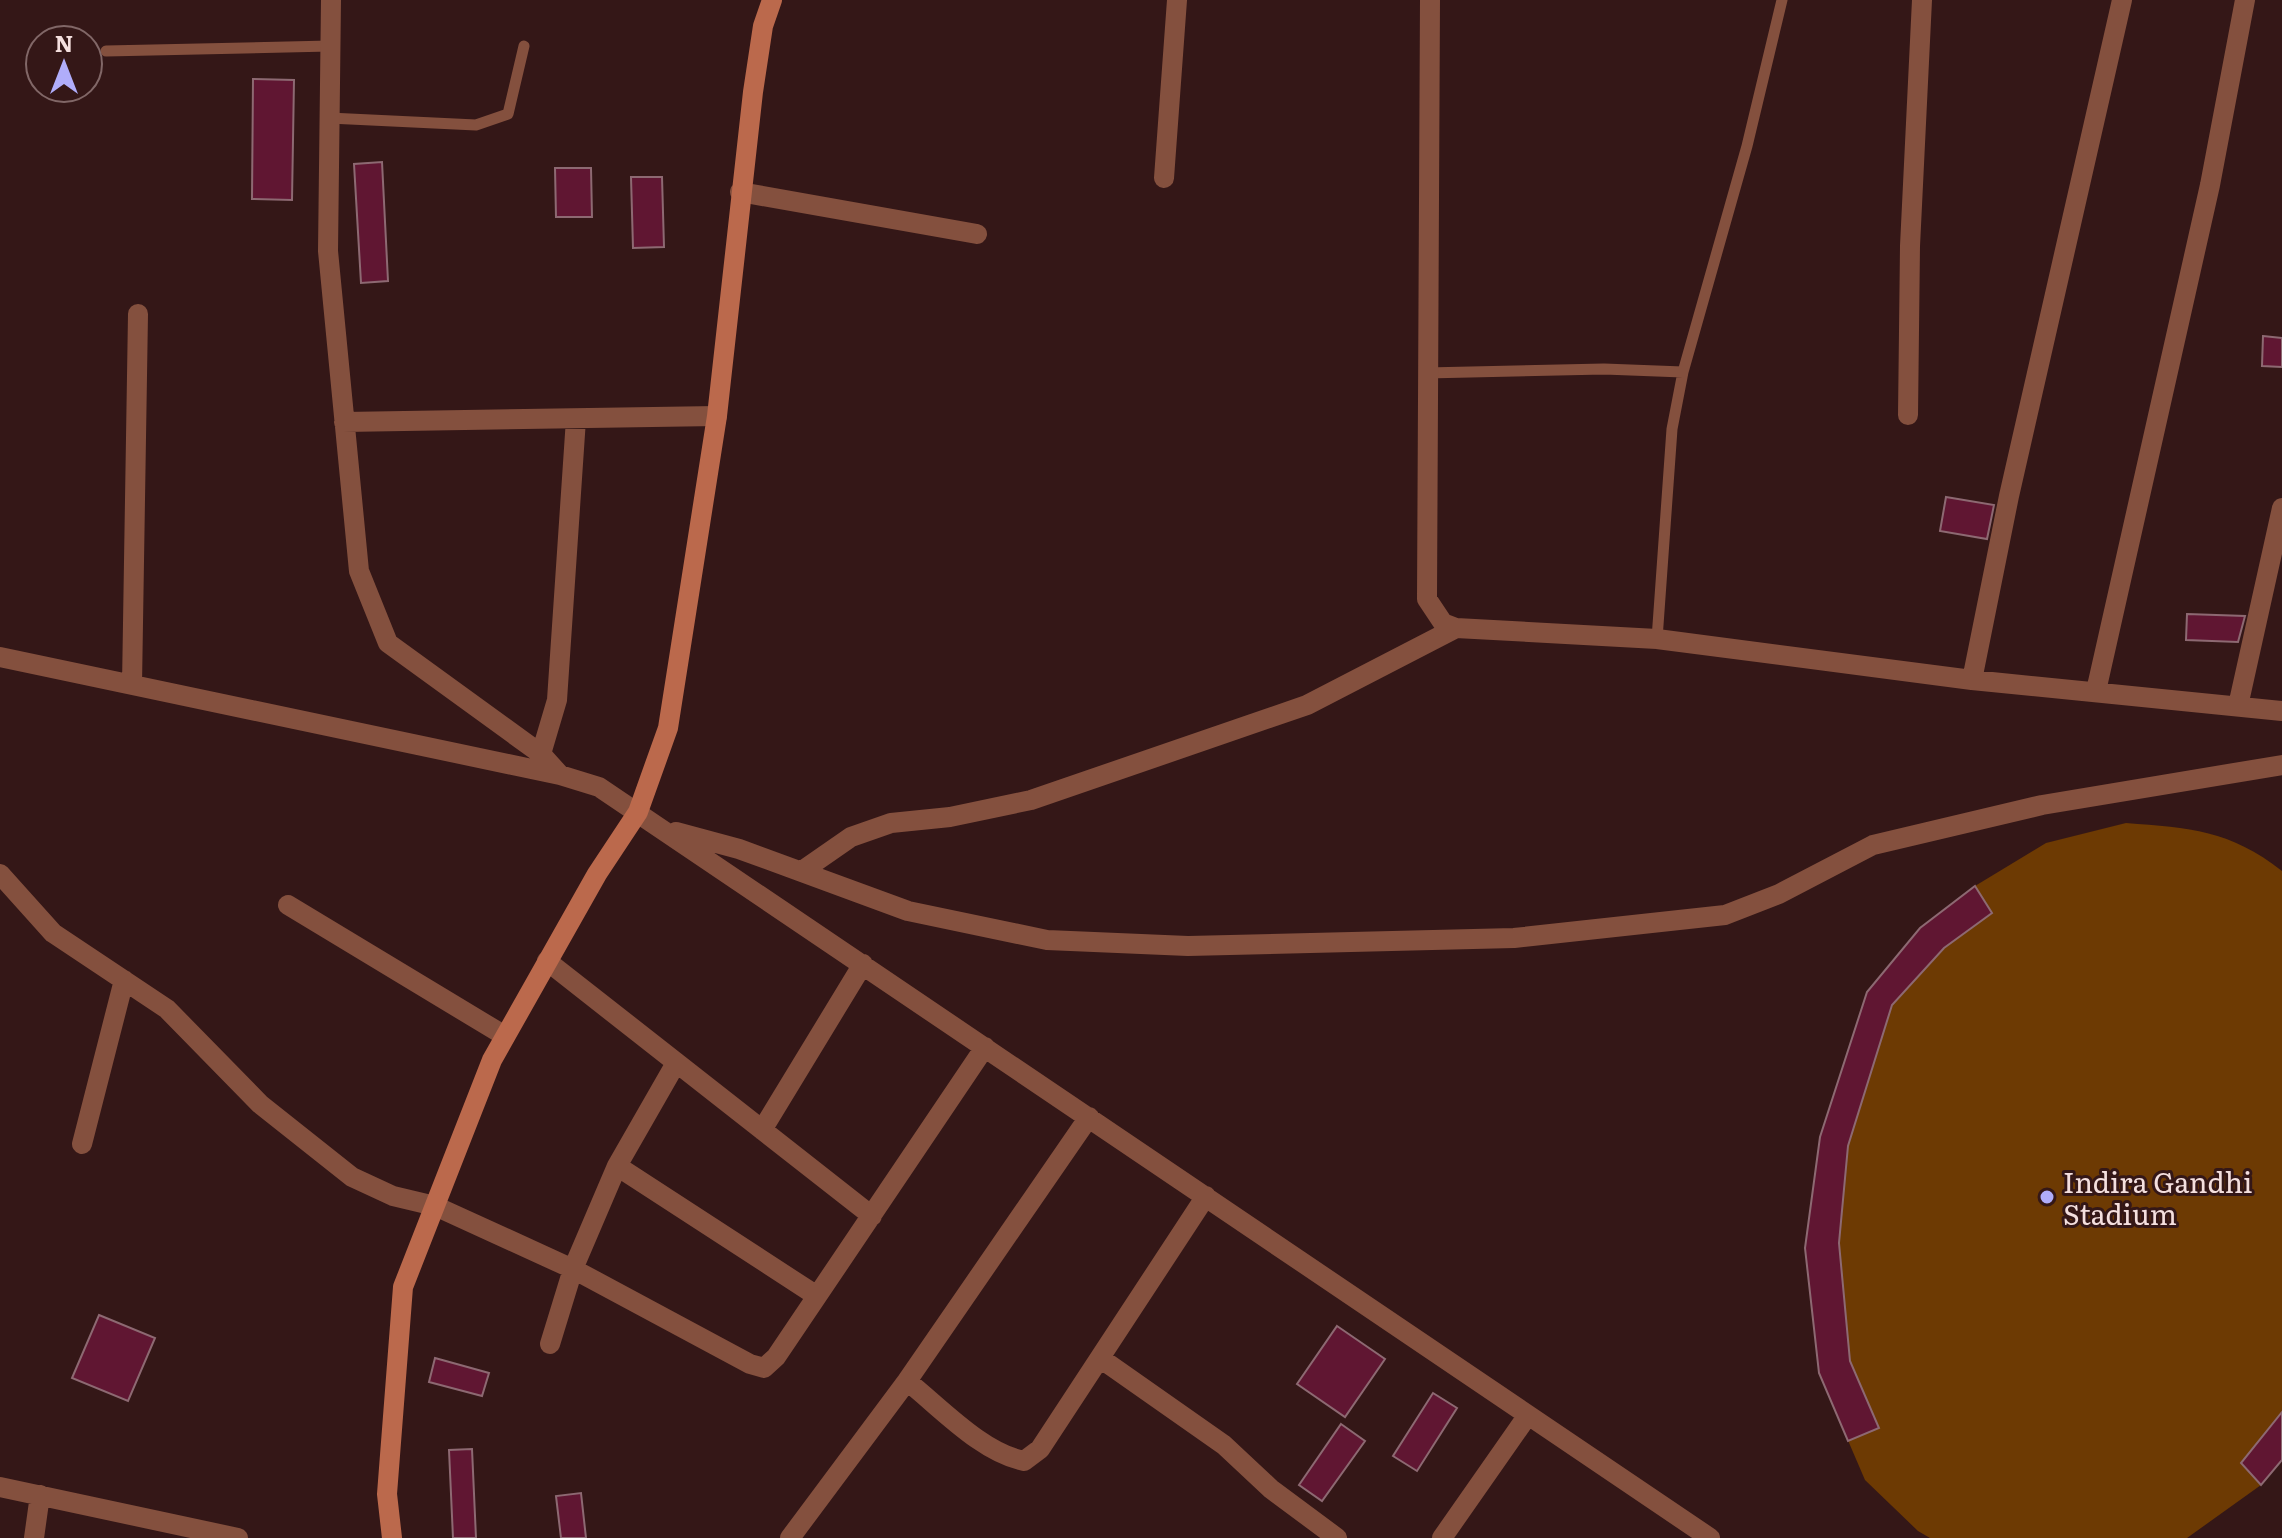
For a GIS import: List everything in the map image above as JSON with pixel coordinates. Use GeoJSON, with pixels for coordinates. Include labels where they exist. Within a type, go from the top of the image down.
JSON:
{"type":"FeatureCollection","features":[{"type":"Feature","properties":{"kind":"street"},"geometry":{"type":"LineString","coordinates":[[331,0],[328,251],[359,571],[388,643],[541,754],[560,775]]}},
{"type":"Feature","properties":{"kind":"street"},"geometry":{"type":"LineString","coordinates":[[392,1538],[387,1494],[403,1287],[492,1060],[597,874],[638,812],[668,728],[717,416],[740,192],[763,26],[772,0]]}},
{"type":"Feature","properties":{"kind":"street"},"geometry":{"type":"LineString","coordinates":[[1164,178],[1177,0]]}},
{"type":"Feature","properties":{"kind":"street"},"geometry":{"type":"LineString","coordinates":[[1430,0],[1427,599],[1443,623],[1456,628],[1657,639],[1972,680],[2282,711]]}},
{"type":"Feature","properties":{"kind":"street"},"geometry":{"type":"LineString","coordinates":[[1908,415],[1910,246],[1922,0]]}},
{"type":"Feature","properties":{"kind":"street"},"geometry":{"type":"LineString","coordinates":[[1972,680],[2013,480],[2122,0]]}},
{"type":"Feature","properties":{"kind":"street"},"geometry":{"type":"LineString","coordinates":[[2096,691],[2210,185],[2245,0]]}},
{"type":"Feature","properties":{"kind":"street"},"geometry":{"type":"LineString","coordinates":[[740,192],[977,234]]}},
{"type":"Feature","properties":{"kind":"street"},"geometry":{"type":"LineString","coordinates":[[132,685],[138,314]]}},
{"type":"Feature","properties":{"kind":"street"},"geometry":{"type":"LineString","coordinates":[[344,422],[717,416]]}},
{"type":"Feature","properties":{"kind":"street"},"geometry":{"type":"LineString","coordinates":[[541,754],[557,700],[576,419]]}},
{"type":"Feature","properties":{"kind":"street"},"geometry":{"type":"LineString","coordinates":[[2238,706],[2282,508]]}},
{"type":"Feature","properties":{"kind":"street"},"geometry":{"type":"LineString","coordinates":[[802,871],[851,837],[891,823],[950,817],[1031,800],[1307,705],[1456,628]]}},
{"type":"Feature","properties":{"kind":"street"},"geometry":{"type":"LineString","coordinates":[[0,657],[560,775],[599,787],[1710,1538]]}},
{"type":"Feature","properties":{"kind":"street"},"geometry":{"type":"LineString","coordinates":[[661,827],[802,871],[908,911],[1047,940],[1188,946],[1514,938],[1725,915],[1779,894],[1873,845],[2042,805],[2282,765]]}},
{"type":"Feature","properties":{"kind":"street"},"geometry":{"type":"LineString","coordinates":[[0,874],[53,933],[167,1009],[260,1104],[352,1177],[393,1196],[435,1206],[573,1269],[750,1364],[764,1368],[776,1357],[985,1047]]}},
{"type":"Feature","properties":{"kind":"street"},"geometry":{"type":"LineString","coordinates":[[288,905],[505,1036]]}},
{"type":"Feature","properties":{"kind":"street"},"geometry":{"type":"LineString","coordinates":[[547,961],[872,1216]]}},
{"type":"Feature","properties":{"kind":"street"},"geometry":{"type":"LineString","coordinates":[[762,1130],[863,964]]}},
{"type":"Feature","properties":{"kind":"street"},"geometry":{"type":"LineString","coordinates":[[82,1144],[124,980]]}},
{"type":"Feature","properties":{"kind":"street"},"geometry":{"type":"LineString","coordinates":[[550,1344],[573,1269],[617,1166],[676,1063]]}},
{"type":"Feature","properties":{"kind":"street"},"geometry":{"type":"LineString","coordinates":[[790,1538],[907,1381],[1089,1117]]}},
{"type":"Feature","properties":{"kind":"street"},"geometry":{"type":"LineString","coordinates":[[617,1166],[817,1296]]}},
{"type":"Feature","properties":{"kind":"street"},"geometry":{"type":"LineString","coordinates":[[907,1381],[981,1440],[1009,1458],[1024,1461],[1040,1449],[1206,1196]]}},
{"type":"Feature","properties":{"kind":"street"},"geometry":{"type":"LineString","coordinates":[[1100,1358],[1224,1445],[1271,1489],[1337,1538]]}},
{"type":"Feature","properties":{"kind":"street"},"geometry":{"type":"LineString","coordinates":[[1442,1538],[1528,1415]]}},
{"type":"Feature","properties":{"kind":"street"},"geometry":{"type":"LineString","coordinates":[[0,1487],[238,1538]]}},
{"type":"Feature","properties":{"kind":"street"},"geometry":{"type":"LineString","coordinates":[[34,1538],[40,1495]]}},
{"type":"Feature","properties":{"kind":"lane"},"geometry":{"type":"LineString","coordinates":[[1657,639],[1672,429],[1683,372],[1747,146],[1782,0]]}},
{"type":"Feature","properties":{"kind":"lane"},"geometry":{"type":"LineString","coordinates":[[106,51],[330,46]]}},
{"type":"Feature","properties":{"kind":"lane"},"geometry":{"type":"LineString","coordinates":[[329,118],[476,125],[497,121],[508,114],[524,46]]}},
{"type":"Feature","properties":{"kind":"lane"},"geometry":{"type":"LineString","coordinates":[[1426,373],[1604,369],[1683,372]]}},
{"type":"Feature","properties":{"kind":"shaded area","name":"Indira Gandhi Stadium"},"geometry":{"type":"Polygon","coordinates":[[[2126,823],[2190,830],[2227,839],[2263,857],[2282,871],[2282,1460],[2261,1485],[2187,1538],[1930,1538],[1918,1531],[1865,1480],[1819,1373],[1826,1120],[1867,992],[1920,928],[1975,886],[2046,843],[2126,823]]]}},
{"type":"Feature","properties":{"kind":"building"},"geometry":{"type":"Polygon","coordinates":[[[253,79],[294,80],[292,200],[252,199],[253,79]]]}},
{"type":"Feature","properties":{"kind":"building"},"geometry":{"type":"Polygon","coordinates":[[[382,162],[388,281],[361,283],[354,164],[382,162]]]}},
{"type":"Feature","properties":{"kind":"building"},"geometry":{"type":"Polygon","coordinates":[[[555,168],[591,168],[592,217],[556,217],[555,168]]]}},
{"type":"Feature","properties":{"kind":"building"},"geometry":{"type":"Polygon","coordinates":[[[631,177],[662,177],[664,247],[633,248],[631,177]]]}},
{"type":"Feature","properties":{"kind":"building"},"geometry":{"type":"Polygon","coordinates":[[[2263,336],[2282,338],[2282,367],[2262,366],[2263,336]]]}},
{"type":"Feature","properties":{"kind":"building"},"geometry":{"type":"Polygon","coordinates":[[[1946,497],[1994,505],[1987,539],[1940,531],[1946,497]]]}},
{"type":"Feature","properties":{"kind":"building"},"geometry":{"type":"Polygon","coordinates":[[[2187,614],[2245,616],[2238,642],[2186,640],[2187,614]]]}},
{"type":"Feature","properties":{"kind":"building"},"geometry":{"type":"Polygon","coordinates":[[[1975,886],[1992,913],[1944,948],[1892,1005],[1848,1146],[1839,1243],[1850,1361],[1879,1428],[1848,1441],[1819,1373],[1805,1248],[1820,1137],[1867,992],[1920,928],[1975,886]]]}},
{"type":"Feature","properties":{"kind":"building"},"geometry":{"type":"Polygon","coordinates":[[[99,1315],[155,1338],[128,1401],[72,1378],[99,1315]]]}},
{"type":"Feature","properties":{"kind":"building"},"geometry":{"type":"Polygon","coordinates":[[[1337,1326],[1385,1359],[1345,1417],[1297,1384],[1337,1326]]]}},
{"type":"Feature","properties":{"kind":"building"},"geometry":{"type":"Polygon","coordinates":[[[435,1358],[489,1373],[482,1396],[429,1382],[435,1358]]]}},
{"type":"Feature","properties":{"kind":"building"},"geometry":{"type":"Polygon","coordinates":[[[1433,1393],[1457,1408],[1417,1471],[1393,1456],[1433,1393]]]}},
{"type":"Feature","properties":{"kind":"building"},"geometry":{"type":"Polygon","coordinates":[[[2282,1412],[2282,1460],[2261,1485],[2241,1463],[2282,1412]]]}},
{"type":"Feature","properties":{"kind":"building"},"geometry":{"type":"Polygon","coordinates":[[[1341,1424],[1365,1441],[1322,1501],[1299,1485],[1341,1424]]]}},
{"type":"Feature","properties":{"kind":"building"},"geometry":{"type":"Polygon","coordinates":[[[472,1449],[476,1538],[453,1538],[449,1450],[472,1449]]]}},
{"type":"Feature","properties":{"kind":"building"},"geometry":{"type":"Polygon","coordinates":[[[581,1493],[586,1538],[561,1538],[556,1496],[581,1493]]]}},
{"type":"Feature","properties":{"kind":"place","name":"Indira Gandhi Stadium"},"geometry":{"type":"Point","coordinates":[2047,1197]}}]}
